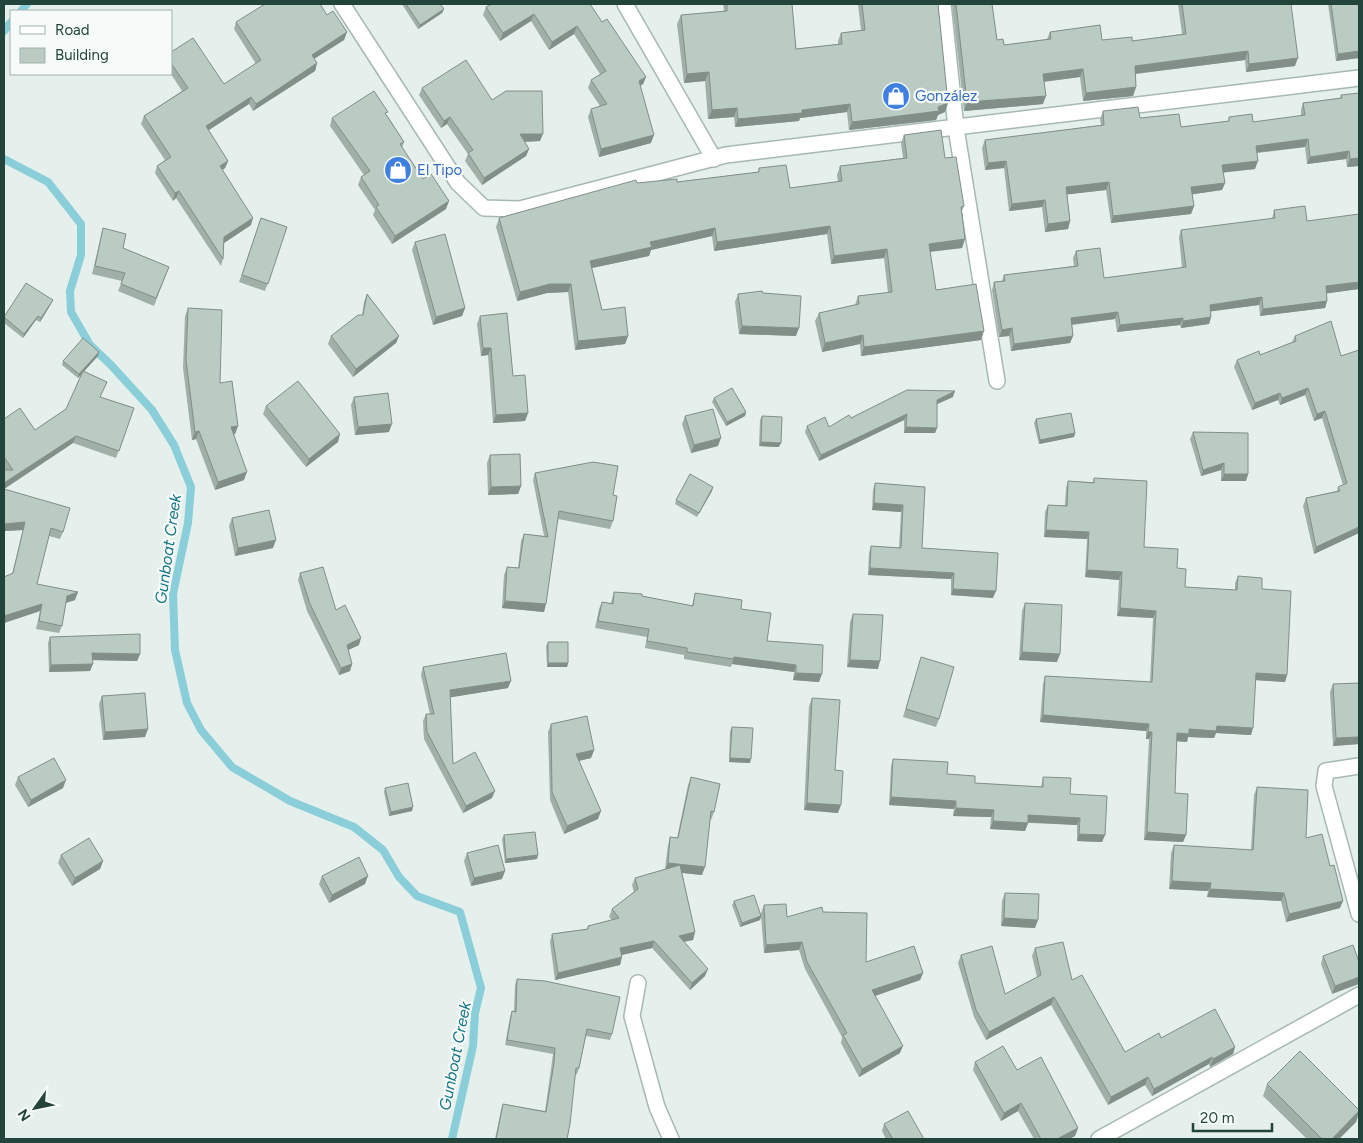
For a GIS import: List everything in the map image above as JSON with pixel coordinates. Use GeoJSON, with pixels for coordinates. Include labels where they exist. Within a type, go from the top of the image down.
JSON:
{"type":"FeatureCollection","features":[{"type":"Feature","properties":{"kind":"street"},"geometry":{"type":"LineString","coordinates":[[342,4],[458,183],[484,208],[520,209],[726,156],[1359,78]]}},
{"type":"Feature","properties":{"kind":"street"},"geometry":{"type":"LineString","coordinates":[[625,4],[714,159]]}},
{"type":"Feature","properties":{"kind":"street"},"geometry":{"type":"LineString","coordinates":[[943,4],[956,128],[997,381]]}},
{"type":"Feature","properties":{"kind":"street"},"geometry":{"type":"LineString","coordinates":[[1359,766],[1326,771],[1324,786],[1359,914]]}},
{"type":"Feature","properties":{"kind":"street"},"geometry":{"type":"LineString","coordinates":[[638,983],[632,1016],[657,1107],[671,1139]]}},
{"type":"Feature","properties":{"kind":"street"},"geometry":{"type":"LineString","coordinates":[[1099,1139],[1359,995]]}},
{"type":"Feature","properties":{"kind":"building"},"geometry":{"type":"Polygon","coordinates":[[[265,4],[320,4],[327,15],[333,11],[347,32],[312,55],[317,63],[256,104],[251,97],[206,126],[228,161],[220,166],[253,218],[224,237],[223,259],[179,191],[175,193],[157,166],[171,157],[144,116],[188,88],[172,64],[172,51],[193,38],[224,84],[261,60],[236,22],[265,4]]]}},
{"type":"Feature","properties":{"kind":"building"},"geometry":{"type":"Polygon","coordinates":[[[406,4],[440,4],[444,9],[420,25],[406,4]]]}},
{"type":"Feature","properties":{"kind":"building"},"geometry":{"type":"Polygon","coordinates":[[[492,4],[590,4],[602,22],[607,19],[646,77],[639,81],[654,135],[601,149],[591,109],[607,104],[591,80],[606,71],[577,26],[552,42],[534,14],[503,33],[486,7],[492,4]]]}},
{"type":"Feature","properties":{"kind":"building"},"geometry":{"type":"Polygon","coordinates":[[[727,4],[792,4],[796,49],[842,44],[841,33],[865,30],[862,4],[938,4],[948,103],[938,107],[939,111],[852,122],[850,104],[802,110],[802,113],[738,119],[737,108],[712,110],[709,72],[687,74],[681,15],[727,11],[727,4]]]}},
{"type":"Feature","properties":{"kind":"building"},"geometry":{"type":"Polygon","coordinates":[[[956,4],[992,4],[997,40],[1003,39],[1004,45],[1051,39],[1050,32],[1100,25],[1102,40],[1132,37],[1132,41],[1186,34],[1182,4],[1291,4],[1298,58],[1249,64],[1248,51],[1135,66],[1136,87],[1086,93],[1083,69],[1043,74],[1046,96],[967,102],[956,4]]]}},
{"type":"Feature","properties":{"kind":"building"},"geometry":{"type":"Polygon","coordinates":[[[1331,4],[1359,4],[1359,51],[1338,54],[1331,4]]]}},
{"type":"Feature","properties":{"kind":"building"},"geometry":{"type":"Polygon","coordinates":[[[466,60],[492,100],[506,91],[542,91],[543,134],[520,134],[529,149],[484,178],[468,153],[473,150],[450,117],[444,121],[422,88],[466,60]]]}},
{"type":"Feature","properties":{"kind":"building"},"geometry":{"type":"Polygon","coordinates":[[[374,91],[388,112],[385,113],[404,142],[400,144],[423,179],[431,174],[449,201],[395,236],[376,207],[379,205],[361,177],[370,171],[332,118],[374,91]]]}},
{"type":"Feature","properties":{"kind":"building"},"geometry":{"type":"Polygon","coordinates":[[[1359,93],[1359,158],[1350,159],[1349,151],[1310,157],[1308,139],[1256,146],[1258,161],[1222,165],[1225,183],[1191,187],[1194,206],[1113,216],[1109,182],[1066,187],[1070,221],[1048,224],[1045,200],[1012,204],[1006,161],[988,163],[985,140],[1104,125],[1103,111],[1138,107],[1140,118],[1179,114],[1181,127],[1229,121],[1229,117],[1252,114],[1253,122],[1305,115],[1303,103],[1342,98],[1341,95],[1359,93]]]}},
{"type":"Feature","properties":{"kind":"building"},"geometry":{"type":"Polygon","coordinates":[[[941,130],[945,158],[956,157],[964,206],[961,207],[965,239],[929,244],[936,290],[976,284],[984,331],[864,347],[863,335],[825,343],[819,313],[859,304],[858,296],[892,292],[887,249],[834,256],[830,226],[717,242],[715,228],[650,242],[652,247],[590,261],[602,310],[625,307],[628,336],[578,341],[571,284],[550,284],[520,292],[499,218],[636,180],[637,183],[677,179],[677,182],[759,172],[759,168],[786,165],[790,188],[842,181],[840,166],[907,158],[904,135],[941,130]]]}},
{"type":"Feature","properties":{"kind":"building"},"geometry":{"type":"Polygon","coordinates":[[[1305,206],[1307,221],[1359,214],[1359,282],[1326,286],[1327,301],[1263,309],[1262,297],[1210,305],[1211,317],[1183,321],[1183,318],[1120,325],[1118,312],[1071,318],[1073,336],[1014,344],[1012,328],[1002,330],[994,282],[1005,281],[1004,275],[1078,266],[1076,251],[1100,248],[1104,278],[1186,267],[1181,230],[1275,218],[1274,210],[1305,206]]]}},
{"type":"Feature","properties":{"kind":"building"},"geometry":{"type":"Polygon","coordinates":[[[261,218],[287,227],[268,284],[242,275],[261,218]]]}},
{"type":"Feature","properties":{"kind":"building"},"geometry":{"type":"Polygon","coordinates":[[[103,228],[126,234],[123,248],[169,267],[156,298],[121,284],[125,273],[95,266],[103,228]]]}},
{"type":"Feature","properties":{"kind":"building"},"geometry":{"type":"Polygon","coordinates":[[[445,234],[465,308],[436,317],[415,242],[445,234]]]}},
{"type":"Feature","properties":{"kind":"building"},"geometry":{"type":"Polygon","coordinates":[[[26,283],[53,300],[41,318],[38,316],[24,334],[4,317],[26,283]]]}},
{"type":"Feature","properties":{"kind":"building"},"geometry":{"type":"Polygon","coordinates":[[[762,291],[763,293],[801,296],[799,328],[742,326],[738,294],[762,291]]]}},
{"type":"Feature","properties":{"kind":"building"},"geometry":{"type":"Polygon","coordinates":[[[367,294],[399,336],[356,369],[331,336],[358,315],[363,315],[367,294]]]}},
{"type":"Feature","properties":{"kind":"building"},"geometry":{"type":"Polygon","coordinates":[[[188,308],[222,310],[220,383],[232,381],[238,426],[231,427],[247,472],[218,482],[199,431],[195,432],[186,360],[188,308]]]}},
{"type":"Feature","properties":{"kind":"building"},"geometry":{"type":"Polygon","coordinates":[[[507,313],[513,376],[525,375],[528,413],[496,415],[491,348],[483,348],[480,316],[507,313]]]}},
{"type":"Feature","properties":{"kind":"building"},"geometry":{"type":"Polygon","coordinates":[[[1331,321],[1341,356],[1359,350],[1359,527],[1316,547],[1306,498],[1340,491],[1338,487],[1347,483],[1325,411],[1317,414],[1308,388],[1282,398],[1280,393],[1255,403],[1237,360],[1259,351],[1260,355],[1296,341],[1295,336],[1331,321]]]}},
{"type":"Feature","properties":{"kind":"building"},"geometry":{"type":"Polygon","coordinates":[[[83,338],[99,352],[79,374],[63,361],[83,338]]]}},
{"type":"Feature","properties":{"kind":"building"},"geometry":{"type":"Polygon","coordinates":[[[83,371],[107,382],[100,397],[134,408],[119,451],[76,436],[4,483],[4,470],[13,470],[4,457],[4,419],[20,408],[35,430],[66,409],[83,371]]]}},
{"type":"Feature","properties":{"kind":"building"},"geometry":{"type":"Polygon","coordinates":[[[298,381],[340,434],[309,459],[266,406],[298,381]]]}},
{"type":"Feature","properties":{"kind":"building"},"geometry":{"type":"Polygon","coordinates":[[[732,388],[746,412],[727,422],[714,398],[732,388]]]}},
{"type":"Feature","properties":{"kind":"building"},"geometry":{"type":"Polygon","coordinates":[[[907,390],[955,391],[937,400],[937,428],[906,427],[907,414],[821,455],[807,426],[825,417],[829,427],[849,415],[851,418],[907,390]]]}},
{"type":"Feature","properties":{"kind":"building"},"geometry":{"type":"Polygon","coordinates":[[[388,393],[392,424],[358,427],[354,397],[388,393]]]}},
{"type":"Feature","properties":{"kind":"building"},"geometry":{"type":"Polygon","coordinates":[[[713,409],[721,438],[694,445],[685,416],[713,409]]]}},
{"type":"Feature","properties":{"kind":"building"},"geometry":{"type":"Polygon","coordinates":[[[1071,413],[1075,433],[1040,440],[1036,419],[1071,413]]]}},
{"type":"Feature","properties":{"kind":"building"},"geometry":{"type":"Polygon","coordinates":[[[762,416],[782,417],[781,443],[761,442],[762,416]]]}},
{"type":"Feature","properties":{"kind":"building"},"geometry":{"type":"Polygon","coordinates":[[[1193,432],[1248,433],[1248,474],[1224,474],[1224,463],[1203,470],[1193,432]]]}},
{"type":"Feature","properties":{"kind":"building"},"geometry":{"type":"Polygon","coordinates":[[[520,454],[521,486],[491,487],[490,455],[520,454]]]}},
{"type":"Feature","properties":{"kind":"building"},"geometry":{"type":"Polygon","coordinates":[[[593,462],[618,466],[613,495],[617,496],[613,521],[559,511],[546,604],[505,601],[507,567],[519,568],[524,534],[548,537],[535,473],[593,462]]]}},
{"type":"Feature","properties":{"kind":"building"},"geometry":{"type":"Polygon","coordinates":[[[690,474],[713,487],[699,513],[676,500],[690,474]]]}},
{"type":"Feature","properties":{"kind":"building"},"geometry":{"type":"Polygon","coordinates":[[[1094,478],[1147,481],[1144,547],[1178,549],[1177,568],[1186,569],[1185,587],[1237,590],[1238,576],[1262,578],[1262,589],[1291,591],[1287,675],[1256,673],[1253,728],[1217,726],[1216,731],[1189,729],[1189,734],[1177,733],[1175,793],[1188,794],[1186,835],[1147,832],[1152,732],[1148,732],[1149,724],[1043,715],[1045,676],[1152,682],[1156,611],[1120,608],[1122,572],[1087,570],[1089,532],[1046,530],[1048,505],[1067,506],[1068,481],[1094,483],[1094,478]]]}},
{"type":"Feature","properties":{"kind":"building"},"geometry":{"type":"Polygon","coordinates":[[[875,483],[925,487],[922,548],[998,553],[996,591],[953,589],[954,573],[870,568],[871,546],[901,548],[903,505],[874,503],[875,483]]]}},
{"type":"Feature","properties":{"kind":"building"},"geometry":{"type":"Polygon","coordinates":[[[4,489],[70,508],[63,532],[51,528],[37,584],[78,592],[67,596],[62,626],[39,621],[42,604],[4,616],[4,577],[13,573],[25,522],[4,524],[4,489]]]}},
{"type":"Feature","properties":{"kind":"building"},"geometry":{"type":"Polygon","coordinates":[[[269,510],[276,540],[238,548],[232,518],[269,510]]]}},
{"type":"Feature","properties":{"kind":"building"},"geometry":{"type":"Polygon","coordinates":[[[323,567],[336,610],[345,605],[361,638],[347,645],[352,664],[341,668],[310,604],[300,573],[323,567]]]}},
{"type":"Feature","properties":{"kind":"building"},"geometry":{"type":"Polygon","coordinates":[[[614,592],[642,594],[642,596],[693,606],[695,593],[742,600],[741,609],[771,613],[767,641],[823,645],[822,674],[796,673],[796,665],[734,657],[733,659],[687,652],[687,648],[647,641],[649,629],[598,621],[602,602],[613,604],[614,592]]]}},
{"type":"Feature","properties":{"kind":"building"},"geometry":{"type":"Polygon","coordinates":[[[1025,603],[1062,605],[1060,654],[1022,652],[1025,603]]]}},
{"type":"Feature","properties":{"kind":"building"},"geometry":{"type":"Polygon","coordinates":[[[853,614],[883,615],[880,661],[850,660],[853,614]]]}},
{"type":"Feature","properties":{"kind":"building"},"geometry":{"type":"Polygon","coordinates":[[[140,634],[140,654],[92,653],[93,664],[51,665],[50,637],[140,634]]]}},
{"type":"Feature","properties":{"kind":"building"},"geometry":{"type":"Polygon","coordinates":[[[548,642],[568,642],[568,663],[548,663],[548,642]]]}},
{"type":"Feature","properties":{"kind":"building"},"geometry":{"type":"Polygon","coordinates":[[[506,653],[511,681],[450,690],[453,764],[475,752],[495,791],[466,806],[427,732],[426,714],[434,714],[423,667],[506,653]]]}},
{"type":"Feature","properties":{"kind":"building"},"geometry":{"type":"Polygon","coordinates":[[[921,657],[954,667],[939,719],[906,709],[921,657]]]}},
{"type":"Feature","properties":{"kind":"building"},"geometry":{"type":"Polygon","coordinates":[[[1359,683],[1359,737],[1336,738],[1333,684],[1359,683]]]}},
{"type":"Feature","properties":{"kind":"building"},"geometry":{"type":"Polygon","coordinates":[[[145,693],[148,729],[105,732],[102,696],[145,693]]]}},
{"type":"Feature","properties":{"kind":"building"},"geometry":{"type":"Polygon","coordinates":[[[812,698],[840,700],[835,770],[843,771],[841,805],[807,803],[812,698]]]}},
{"type":"Feature","properties":{"kind":"building"},"geometry":{"type":"Polygon","coordinates":[[[587,716],[594,750],[576,754],[601,811],[567,826],[552,792],[551,724],[587,716]]]}},
{"type":"Feature","properties":{"kind":"building"},"geometry":{"type":"Polygon","coordinates":[[[732,727],[753,728],[751,759],[730,758],[732,727]]]}},
{"type":"Feature","properties":{"kind":"building"},"geometry":{"type":"Polygon","coordinates":[[[54,758],[66,780],[31,800],[18,777],[54,758]]]}},
{"type":"Feature","properties":{"kind":"building"},"geometry":{"type":"Polygon","coordinates":[[[893,759],[948,762],[947,774],[975,776],[975,783],[1043,787],[1043,777],[1071,778],[1070,794],[1107,796],[1105,835],[1079,834],[1080,818],[1028,815],[1028,823],[993,821],[994,810],[956,808],[956,801],[891,797],[893,759]]]}},
{"type":"Feature","properties":{"kind":"building"},"geometry":{"type":"Polygon","coordinates":[[[691,777],[720,784],[714,812],[711,811],[705,867],[668,863],[670,837],[678,838],[691,777]]]}},
{"type":"Feature","properties":{"kind":"building"},"geometry":{"type":"Polygon","coordinates":[[[408,783],[413,807],[391,812],[385,788],[408,783]]]}},
{"type":"Feature","properties":{"kind":"building"},"geometry":{"type":"Polygon","coordinates":[[[1257,787],[1308,790],[1306,838],[1322,834],[1330,866],[1334,865],[1343,901],[1289,914],[1284,893],[1210,889],[1211,883],[1172,881],[1174,845],[1253,850],[1257,787]]]}},
{"type":"Feature","properties":{"kind":"building"},"geometry":{"type":"Polygon","coordinates":[[[535,832],[538,855],[506,859],[504,835],[535,832]]]}},
{"type":"Feature","properties":{"kind":"building"},"geometry":{"type":"Polygon","coordinates":[[[89,838],[103,861],[75,878],[61,855],[89,838]]]}},
{"type":"Feature","properties":{"kind":"building"},"geometry":{"type":"Polygon","coordinates":[[[498,845],[505,871],[474,878],[467,853],[498,845]]]}},
{"type":"Feature","properties":{"kind":"building"},"geometry":{"type":"Polygon","coordinates":[[[359,857],[368,876],[332,895],[322,876],[359,857]]]}},
{"type":"Feature","properties":{"kind":"building"},"geometry":{"type":"Polygon","coordinates":[[[680,865],[695,932],[679,936],[708,969],[692,983],[654,941],[620,948],[622,957],[558,973],[552,934],[588,929],[588,926],[619,918],[612,909],[638,889],[635,878],[680,865]]]}},
{"type":"Feature","properties":{"kind":"building"},"geometry":{"type":"Polygon","coordinates":[[[1005,893],[1039,894],[1038,920],[1004,918],[1005,893]]]}},
{"type":"Feature","properties":{"kind":"building"},"geometry":{"type":"Polygon","coordinates":[[[754,895],[761,916],[742,923],[734,901],[754,895]]]}},
{"type":"Feature","properties":{"kind":"building"},"geometry":{"type":"Polygon","coordinates":[[[786,904],[787,917],[822,907],[823,912],[867,913],[866,962],[914,946],[923,973],[872,990],[903,1046],[862,1069],[843,1035],[847,1033],[807,962],[802,942],[766,945],[764,905],[786,904]]]}},
{"type":"Feature","properties":{"kind":"building"},"geometry":{"type":"Polygon","coordinates":[[[1063,942],[1072,980],[1082,975],[1125,1052],[1159,1033],[1161,1038],[1215,1009],[1235,1047],[1213,1059],[1212,1057],[1154,1089],[1148,1077],[1111,1097],[1054,997],[989,1032],[976,1010],[961,955],[992,946],[1005,994],[1041,975],[1035,948],[1063,942]]]}},
{"type":"Feature","properties":{"kind":"building"},"geometry":{"type":"Polygon","coordinates":[[[1353,945],[1359,962],[1359,977],[1335,986],[1323,956],[1353,945]]]}},
{"type":"Feature","properties":{"kind":"building"},"geometry":{"type":"Polygon","coordinates":[[[517,979],[545,981],[620,997],[612,1034],[587,1029],[579,1068],[576,1068],[567,1139],[496,1139],[503,1104],[546,1112],[554,1063],[555,1048],[507,1040],[512,1011],[516,1012],[517,979]]]}},
{"type":"Feature","properties":{"kind":"building"},"geometry":{"type":"Polygon","coordinates":[[[1003,1046],[1017,1070],[1041,1057],[1078,1128],[1057,1139],[1041,1139],[1021,1103],[1004,1113],[975,1062],[1003,1046]]]}},
{"type":"Feature","properties":{"kind":"building"},"geometry":{"type":"Polygon","coordinates":[[[1300,1051],[1359,1110],[1332,1139],[1322,1139],[1267,1084],[1300,1051]]]}},
{"type":"Feature","properties":{"kind":"building"},"geometry":{"type":"Polygon","coordinates":[[[908,1111],[924,1139],[893,1139],[884,1124],[908,1111]]]}},
{"type":"Feature","properties":{"kind":"waterway","name":"Gunboat Creek"},"geometry":{"type":"LineString","coordinates":[[22,10],[27,4]]}},
{"type":"Feature","properties":{"kind":"waterway","name":"Gunboat Creek"},"geometry":{"type":"LineString","coordinates":[[4,31],[10,23]]}},
{"type":"Feature","properties":{"kind":"waterway","name":"Gunboat Creek"},"geometry":{"type":"LineString","coordinates":[[4,159],[48,182],[81,224],[81,255],[70,291],[71,312],[90,345],[152,410],[174,445],[191,487],[188,523],[173,594],[175,650],[187,703],[201,730],[232,767],[290,801],[354,827],[383,850],[399,877],[417,896],[460,912],[481,988],[475,1013],[473,1046],[452,1139]]}},
{"type":"Feature","properties":{"kind":"place","name":"González"},"geometry":{"type":"Point","coordinates":[896,96]}},
{"type":"Feature","properties":{"kind":"place","name":"El Tipo"},"geometry":{"type":"Point","coordinates":[398,170]}}]}
